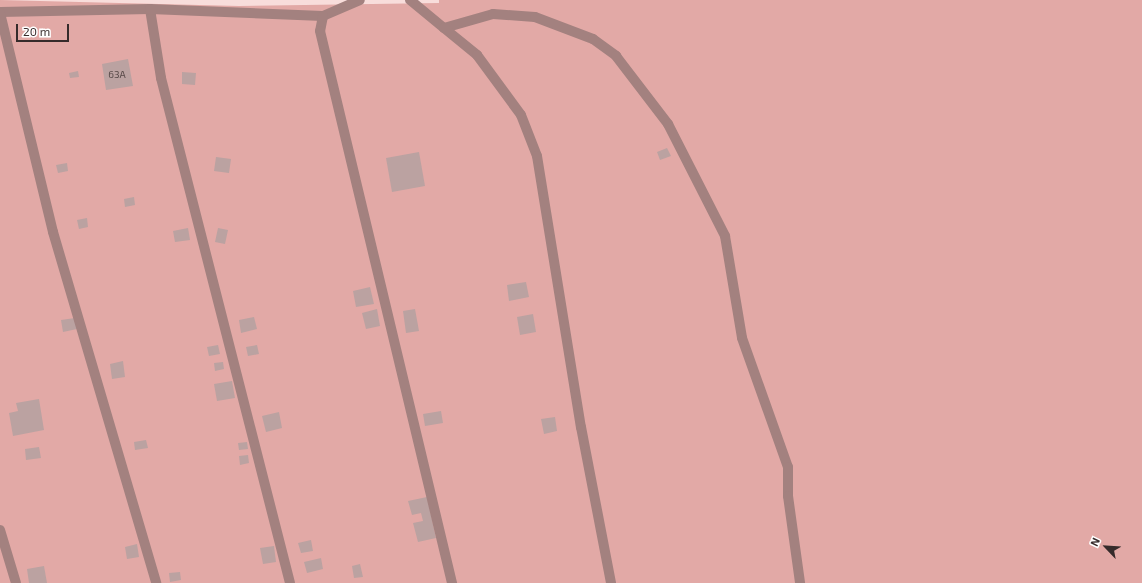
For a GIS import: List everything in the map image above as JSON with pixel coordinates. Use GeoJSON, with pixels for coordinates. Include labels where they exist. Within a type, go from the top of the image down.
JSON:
{"type":"FeatureCollection","features":[{"type":"Feature","properties":{"kind":"lane"},"geometry":{"type":"LineString","coordinates":[[156,583],[53,232],[0,12],[150,9],[323,16],[360,0]]}},
{"type":"Feature","properties":{"kind":"lane"},"geometry":{"type":"LineString","coordinates":[[410,0],[477,54],[521,116],[537,156],[581,428],[611,583]]}},
{"type":"Feature","properties":{"kind":"lane"},"geometry":{"type":"LineString","coordinates":[[150,9],[161,78],[290,583]]}},
{"type":"Feature","properties":{"kind":"lane"},"geometry":{"type":"LineString","coordinates":[[444,28],[493,14],[535,17],[592,39],[616,56],[668,124],[725,236],[742,338],[788,467],[788,496],[800,583]]}},
{"type":"Feature","properties":{"kind":"lane"},"geometry":{"type":"LineString","coordinates":[[323,16],[320,31],[452,583]]}},
{"type":"Feature","properties":{"kind":"lane"},"geometry":{"type":"LineString","coordinates":[[0,530],[16,583]]}},
{"type":"Feature","properties":{"kind":"shaded area"},"geometry":{"type":"Polygon","coordinates":[[[0,0],[239,6],[439,3],[439,0],[1142,0],[1142,583],[0,583],[0,0]]]}},
{"type":"Feature","properties":{"kind":"building"},"geometry":{"type":"Polygon","coordinates":[[[128,59],[133,86],[106,90],[102,64],[128,59]]]}},
{"type":"Feature","properties":{"kind":"building"},"geometry":{"type":"Polygon","coordinates":[[[78,71],[79,77],[70,78],[69,73],[78,71]]]}},
{"type":"Feature","properties":{"kind":"building"},"geometry":{"type":"Polygon","coordinates":[[[182,72],[196,73],[195,85],[182,84],[182,72]]]}},
{"type":"Feature","properties":{"kind":"building"},"geometry":{"type":"Polygon","coordinates":[[[667,148],[671,156],[660,160],[657,152],[667,148]]]}},
{"type":"Feature","properties":{"kind":"building"},"geometry":{"type":"Polygon","coordinates":[[[419,152],[425,186],[392,192],[386,158],[419,152]]]}},
{"type":"Feature","properties":{"kind":"building"},"geometry":{"type":"Polygon","coordinates":[[[216,157],[231,159],[229,173],[214,171],[216,157]]]}},
{"type":"Feature","properties":{"kind":"building"},"geometry":{"type":"Polygon","coordinates":[[[67,163],[68,171],[58,173],[56,165],[67,163]]]}},
{"type":"Feature","properties":{"kind":"building"},"geometry":{"type":"Polygon","coordinates":[[[134,197],[135,205],[125,207],[124,199],[134,197]]]}},
{"type":"Feature","properties":{"kind":"building"},"geometry":{"type":"Polygon","coordinates":[[[87,218],[88,227],[79,229],[77,220],[87,218]]]}},
{"type":"Feature","properties":{"kind":"building"},"geometry":{"type":"Polygon","coordinates":[[[188,228],[190,240],[175,242],[173,231],[188,228]]]}},
{"type":"Feature","properties":{"kind":"building"},"geometry":{"type":"Polygon","coordinates":[[[218,228],[228,230],[225,244],[215,242],[218,228]]]}},
{"type":"Feature","properties":{"kind":"building"},"geometry":{"type":"Polygon","coordinates":[[[526,282],[529,297],[509,301],[507,285],[526,282]]]}},
{"type":"Feature","properties":{"kind":"building"},"geometry":{"type":"Polygon","coordinates":[[[370,287],[374,304],[356,307],[353,291],[370,287]]]}},
{"type":"Feature","properties":{"kind":"building"},"geometry":{"type":"Polygon","coordinates":[[[377,309],[380,326],[366,329],[362,313],[377,309]]]}},
{"type":"Feature","properties":{"kind":"building"},"geometry":{"type":"Polygon","coordinates":[[[415,309],[419,331],[406,333],[403,311],[415,309]]]}},
{"type":"Feature","properties":{"kind":"building"},"geometry":{"type":"Polygon","coordinates":[[[533,314],[536,332],[520,335],[517,317],[533,314]]]}},
{"type":"Feature","properties":{"kind":"building"},"geometry":{"type":"Polygon","coordinates":[[[254,317],[257,329],[241,333],[239,320],[254,317]]]}},
{"type":"Feature","properties":{"kind":"building"},"geometry":{"type":"Polygon","coordinates":[[[75,318],[77,329],[63,332],[61,320],[75,318]]]}},
{"type":"Feature","properties":{"kind":"building"},"geometry":{"type":"Polygon","coordinates":[[[218,345],[220,354],[209,356],[207,347],[218,345]]]}},
{"type":"Feature","properties":{"kind":"building"},"geometry":{"type":"Polygon","coordinates":[[[257,345],[259,354],[248,356],[246,347],[257,345]]]}},
{"type":"Feature","properties":{"kind":"building"},"geometry":{"type":"Polygon","coordinates":[[[123,361],[125,377],[112,379],[110,364],[123,361]]]}},
{"type":"Feature","properties":{"kind":"building"},"geometry":{"type":"Polygon","coordinates":[[[223,362],[224,369],[215,371],[214,363],[223,362]]]}},
{"type":"Feature","properties":{"kind":"building"},"geometry":{"type":"Polygon","coordinates":[[[232,381],[235,398],[217,401],[214,384],[232,381]]]}},
{"type":"Feature","properties":{"kind":"building"},"geometry":{"type":"Polygon","coordinates":[[[39,399],[44,430],[13,436],[9,413],[18,411],[16,403],[39,399]]]}},
{"type":"Feature","properties":{"kind":"building"},"geometry":{"type":"Polygon","coordinates":[[[441,411],[443,423],[425,426],[423,414],[441,411]]]}},
{"type":"Feature","properties":{"kind":"building"},"geometry":{"type":"Polygon","coordinates":[[[279,412],[282,428],[266,432],[262,416],[279,412]]]}},
{"type":"Feature","properties":{"kind":"building"},"geometry":{"type":"Polygon","coordinates":[[[555,417],[557,431],[544,434],[541,419],[555,417]]]}},
{"type":"Feature","properties":{"kind":"building"},"geometry":{"type":"Polygon","coordinates":[[[146,440],[148,448],[135,450],[134,442],[146,440]]]}},
{"type":"Feature","properties":{"kind":"building"},"geometry":{"type":"Polygon","coordinates":[[[247,442],[248,449],[239,450],[238,443],[247,442]]]}},
{"type":"Feature","properties":{"kind":"building"},"geometry":{"type":"Polygon","coordinates":[[[39,447],[41,458],[26,460],[25,449],[39,447]]]}},
{"type":"Feature","properties":{"kind":"building"},"geometry":{"type":"Polygon","coordinates":[[[248,455],[249,463],[240,465],[239,456],[248,455]]]}},
{"type":"Feature","properties":{"kind":"building"},"geometry":{"type":"Polygon","coordinates":[[[427,497],[436,538],[418,542],[413,523],[423,521],[421,513],[412,515],[408,501],[427,497]]]}},
{"type":"Feature","properties":{"kind":"building"},"geometry":{"type":"Polygon","coordinates":[[[311,540],[313,551],[301,553],[298,543],[311,540]]]}},
{"type":"Feature","properties":{"kind":"building"},"geometry":{"type":"Polygon","coordinates":[[[137,544],[139,557],[127,559],[125,547],[137,544]]]}},
{"type":"Feature","properties":{"kind":"building"},"geometry":{"type":"Polygon","coordinates":[[[274,546],[276,562],[263,564],[260,548],[274,546]]]}},
{"type":"Feature","properties":{"kind":"building"},"geometry":{"type":"Polygon","coordinates":[[[321,558],[323,569],[307,573],[304,562],[321,558]]]}},
{"type":"Feature","properties":{"kind":"building"},"geometry":{"type":"Polygon","coordinates":[[[360,564],[363,577],[354,578],[352,566],[360,564]]]}},
{"type":"Feature","properties":{"kind":"building"},"geometry":{"type":"Polygon","coordinates":[[[44,566],[47,583],[29,583],[27,569],[44,566]]]}},
{"type":"Feature","properties":{"kind":"building"},"geometry":{"type":"Polygon","coordinates":[[[180,572],[181,580],[170,582],[169,573],[180,572]]]}}]}
